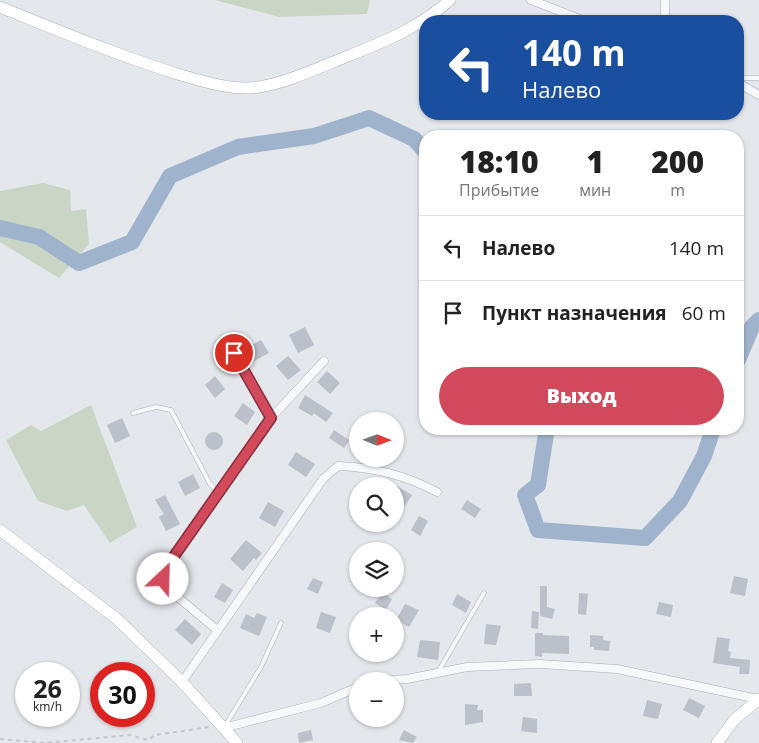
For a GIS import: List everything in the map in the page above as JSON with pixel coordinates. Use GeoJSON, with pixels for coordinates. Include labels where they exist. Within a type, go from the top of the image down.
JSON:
{"type":"FeatureCollection","features":[{"type":"Feature","properties":{"kind":"street"},"geometry":{"type":"LineString","coordinates":[[431,15],[450,0]]}},
{"type":"Feature","properties":{"kind":"street"},"geometry":{"type":"LineString","coordinates":[[531,0],[570,15]]}},
{"type":"Feature","properties":{"kind":"street"},"geometry":{"type":"LineString","coordinates":[[665,0],[665,15]]}},
{"type":"Feature","properties":{"kind":"street"},"geometry":{"type":"LineString","coordinates":[[0,7],[159,68],[205,82],[246,88],[260,87],[287,79],[402,34],[419,24]]}},
{"type":"Feature","properties":{"kind":"street"},"geometry":{"type":"LineString","coordinates":[[744,86],[759,95]]}},
{"type":"Feature","properties":{"kind":"street"},"geometry":{"type":"LineString","coordinates":[[217,630],[167,588],[163,579],[170,562],[271,418],[324,361]]}},
{"type":"Feature","properties":{"kind":"street"},"geometry":{"type":"LineString","coordinates":[[182,682],[323,479],[338,466],[360,467],[409,478],[437,492]]}},
{"type":"Feature","properties":{"kind":"street"},"geometry":{"type":"LineString","coordinates":[[0,530],[117,619],[182,682],[237,743]]}},
{"type":"Feature","properties":{"kind":"street"},"geometry":{"type":"LineString","coordinates":[[404,679],[467,667],[540,664],[617,669],[759,699]]}},
{"type":"Feature","properties":{"kind":"street"},"geometry":{"type":"LineString","coordinates":[[223,728],[321,703],[349,691]]}},
{"type":"Feature","properties":{"kind":"street"},"geometry":{"type":"LineString","coordinates":[[717,743],[734,720],[759,699]]}},
{"type":"Feature","properties":{"kind":"lane"},"geometry":{"type":"LineString","coordinates":[[744,78],[759,78]]}},
{"type":"Feature","properties":{"kind":"lane"},"geometry":{"type":"LineString","coordinates":[[234,353],[271,418]]}},
{"type":"Feature","properties":{"kind":"lane"},"geometry":{"type":"LineString","coordinates":[[133,413],[156,407],[171,410],[210,484],[218,492]]}},
{"type":"Feature","properties":{"kind":"lane"},"geometry":{"type":"LineString","coordinates":[[438,672],[484,593]]}},
{"type":"Feature","properties":{"kind":"lane"},"geometry":{"type":"LineString","coordinates":[[223,728],[261,667],[280,623]]}},
{"type":"Feature","properties":{"kind":"path"},"geometry":{"type":"LineString","coordinates":[[0,739],[9,738],[45,743],[129,735],[148,740],[155,735],[206,726],[223,728]]}},
{"type":"Feature","properties":{"kind":"green space"},"geometry":{"type":"Polygon","coordinates":[[[215,0],[370,0],[367,14],[279,17],[215,0]]]}},
{"type":"Feature","properties":{"kind":"green space"},"geometry":{"type":"Polygon","coordinates":[[[43,183],[70,190],[71,211],[86,209],[89,244],[59,278],[0,242],[0,191],[43,183]]]}},
{"type":"Feature","properties":{"kind":"green space"},"geometry":{"type":"Polygon","coordinates":[[[91,405],[137,527],[110,543],[84,505],[67,511],[38,501],[6,440],[31,425],[41,431],[91,405]]]}},
{"type":"Feature","properties":{"kind":"building"},"geometry":{"type":"Polygon","coordinates":[[[305,327],[314,345],[298,353],[289,335],[305,327]]]}},
{"type":"Feature","properties":{"kind":"building"},"geometry":{"type":"Polygon","coordinates":[[[261,340],[269,353],[254,361],[246,348],[261,340]]]}},
{"type":"Feature","properties":{"kind":"building"},"geometry":{"type":"Polygon","coordinates":[[[288,356],[301,370],[288,380],[276,366],[288,356]]]}},
{"type":"Feature","properties":{"kind":"building"},"geometry":{"type":"Polygon","coordinates":[[[327,371],[340,383],[330,394],[317,382],[327,371]]]}},
{"type":"Feature","properties":{"kind":"building"},"geometry":{"type":"Polygon","coordinates":[[[215,376],[225,389],[215,398],[205,385],[215,376]]]}},
{"type":"Feature","properties":{"kind":"building"},"geometry":{"type":"Polygon","coordinates":[[[305,395],[333,413],[326,422],[314,413],[312,416],[298,408],[305,395]]]}},
{"type":"Feature","properties":{"kind":"building"},"geometry":{"type":"Polygon","coordinates":[[[243,403],[255,412],[247,425],[234,416],[243,403]]]}},
{"type":"Feature","properties":{"kind":"building"},"geometry":{"type":"Polygon","coordinates":[[[122,418],[130,436],[115,443],[107,425],[122,418]]]}},
{"type":"Feature","properties":{"kind":"building"},"geometry":{"type":"Polygon","coordinates":[[[334,430],[349,440],[344,448],[329,438],[334,430]]]}},
{"type":"Feature","properties":{"kind":"building"},"geometry":{"type":"Polygon","coordinates":[[[214,432],[220,435],[223,441],[220,447],[214,450],[208,447],[205,441],[208,435],[214,432]]]}},
{"type":"Feature","properties":{"kind":"building"},"geometry":{"type":"Polygon","coordinates":[[[296,452],[315,464],[306,477],[288,465],[296,452]]]}},
{"type":"Feature","properties":{"kind":"building"},"geometry":{"type":"Polygon","coordinates":[[[193,474],[200,488],[185,496],[178,482],[193,474]]]}},
{"type":"Feature","properties":{"kind":"building"},"geometry":{"type":"Polygon","coordinates":[[[404,490],[412,495],[404,507],[404,490]]]}},
{"type":"Feature","properties":{"kind":"building"},"geometry":{"type":"Polygon","coordinates":[[[165,495],[180,524],[166,531],[159,517],[164,514],[155,500],[165,495]]]}},
{"type":"Feature","properties":{"kind":"building"},"geometry":{"type":"Polygon","coordinates":[[[467,500],[481,509],[475,518],[461,509],[467,500]]]}},
{"type":"Feature","properties":{"kind":"building"},"geometry":{"type":"Polygon","coordinates":[[[268,502],[284,511],[275,527],[259,518],[268,502]]]}},
{"type":"Feature","properties":{"kind":"building"},"geometry":{"type":"Polygon","coordinates":[[[419,516],[428,521],[420,536],[411,530],[419,516]]]}},
{"type":"Feature","properties":{"kind":"building"},"geometry":{"type":"Polygon","coordinates":[[[246,540],[262,553],[256,560],[254,558],[243,571],[230,559],[246,540]]]}},
{"type":"Feature","properties":{"kind":"building"},"geometry":{"type":"Polygon","coordinates":[[[734,576],[748,579],[745,596],[730,593],[734,576]]]}},
{"type":"Feature","properties":{"kind":"building"},"geometry":{"type":"Polygon","coordinates":[[[313,578],[323,582],[318,594],[307,589],[313,578]]]}},
{"type":"Feature","properties":{"kind":"building"},"geometry":{"type":"Polygon","coordinates":[[[222,583],[233,590],[225,603],[214,597],[222,583]]]}},
{"type":"Feature","properties":{"kind":"building"},"geometry":{"type":"Polygon","coordinates":[[[540,586],[547,586],[547,607],[555,609],[552,619],[540,616],[540,586]]]}},
{"type":"Feature","properties":{"kind":"building"},"geometry":{"type":"Polygon","coordinates":[[[579,593],[588,594],[586,615],[578,614],[579,593]]]}},
{"type":"Feature","properties":{"kind":"building"},"geometry":{"type":"Polygon","coordinates":[[[457,594],[471,602],[466,613],[452,605],[457,594]]]}},
{"type":"Feature","properties":{"kind":"building"},"geometry":{"type":"Polygon","coordinates":[[[379,597],[389,597],[392,599],[388,607],[381,607],[375,603],[379,597]]]}},
{"type":"Feature","properties":{"kind":"building"},"geometry":{"type":"Polygon","coordinates":[[[659,602],[673,605],[671,617],[656,614],[659,602]]]}},
{"type":"Feature","properties":{"kind":"building"},"geometry":{"type":"Polygon","coordinates":[[[405,604],[419,610],[409,627],[404,624],[403,607],[405,604]]]}},
{"type":"Feature","properties":{"kind":"building"},"geometry":{"type":"Polygon","coordinates":[[[532,611],[539,612],[538,629],[531,628],[532,611]]]}},
{"type":"Feature","properties":{"kind":"building"},"geometry":{"type":"Polygon","coordinates":[[[321,612],[336,617],[330,633],[316,628],[321,612]]]}},
{"type":"Feature","properties":{"kind":"building"},"geometry":{"type":"Polygon","coordinates":[[[257,613],[267,617],[259,636],[240,628],[246,614],[254,618],[257,613]]]}},
{"type":"Feature","properties":{"kind":"building"},"geometry":{"type":"Polygon","coordinates":[[[185,619],[201,634],[192,645],[175,630],[185,619]]]}},
{"type":"Feature","properties":{"kind":"building"},"geometry":{"type":"Polygon","coordinates":[[[486,624],[501,626],[496,645],[484,644],[486,624]]]}},
{"type":"Feature","properties":{"kind":"building"},"geometry":{"type":"Polygon","coordinates":[[[535,633],[569,636],[569,654],[542,653],[542,657],[535,656],[535,633]]]}},
{"type":"Feature","properties":{"kind":"building"},"geometry":{"type":"Polygon","coordinates":[[[590,635],[603,636],[603,640],[610,641],[609,651],[594,650],[594,647],[590,647],[590,635]]]}},
{"type":"Feature","properties":{"kind":"building"},"geometry":{"type":"Polygon","coordinates":[[[717,637],[730,639],[728,651],[731,652],[730,658],[750,660],[749,674],[739,674],[740,667],[713,663],[717,637]]]}},
{"type":"Feature","properties":{"kind":"building"},"geometry":{"type":"Polygon","coordinates":[[[420,640],[440,642],[438,660],[417,657],[420,640]]]}},
{"type":"Feature","properties":{"kind":"building"},"geometry":{"type":"Polygon","coordinates":[[[531,683],[532,696],[514,696],[514,684],[531,683]]]}},
{"type":"Feature","properties":{"kind":"building"},"geometry":{"type":"Polygon","coordinates":[[[689,698],[705,706],[699,718],[683,710],[689,698]]]}},
{"type":"Feature","properties":{"kind":"building"},"geometry":{"type":"Polygon","coordinates":[[[647,700],[662,704],[658,719],[643,716],[647,700]]]}},
{"type":"Feature","properties":{"kind":"building"},"geometry":{"type":"Polygon","coordinates":[[[465,704],[478,705],[477,710],[483,710],[483,722],[465,725],[465,704]]]}},
{"type":"Feature","properties":{"kind":"building"},"geometry":{"type":"Polygon","coordinates":[[[523,717],[537,719],[537,733],[521,731],[523,717]]]}},
{"type":"Feature","properties":{"kind":"building"},"geometry":{"type":"Polygon","coordinates":[[[311,730],[313,740],[299,743],[298,733],[311,730]]]}},
{"type":"Feature","properties":{"kind":"building"},"geometry":{"type":"Polygon","coordinates":[[[404,730],[417,737],[413,743],[399,740],[404,730]]]}},
{"type":"Feature","properties":{"kind":"waterway"},"geometry":{"type":"LineString","coordinates":[[0,228],[39,237],[79,263],[132,242],[170,176],[238,147],[314,136],[369,118],[414,139],[419,144]]}},
{"type":"Feature","properties":{"kind":"waterway"},"geometry":{"type":"LineString","coordinates":[[744,346],[752,327],[759,320]]}},
{"type":"Feature","properties":{"kind":"waterway"},"geometry":{"type":"LineString","coordinates":[[546,435],[538,485],[525,495],[538,530],[645,538],[680,501],[704,456],[711,435]]}},
{"type":"Feature","properties":{"kind":"route"},"geometry":{"type":"LineString","coordinates":[[163,579],[170,562],[271,418],[234,353]]}}]}
